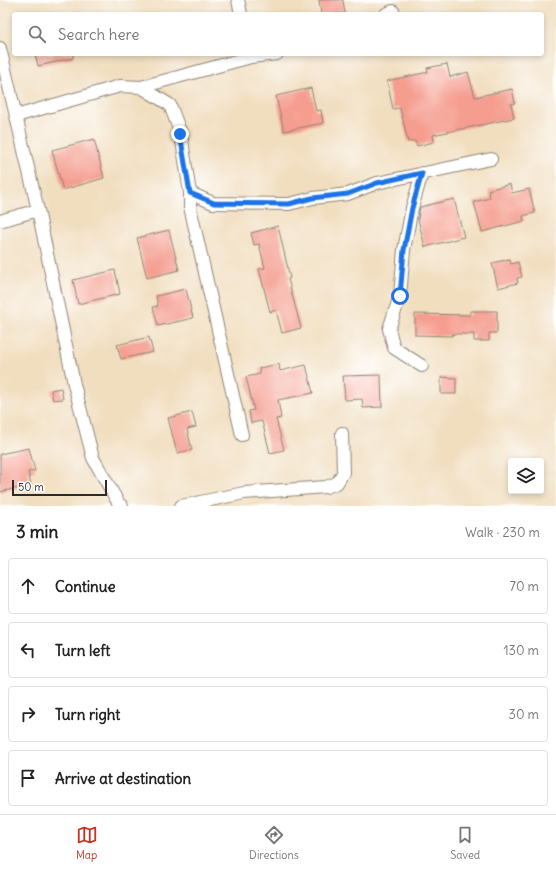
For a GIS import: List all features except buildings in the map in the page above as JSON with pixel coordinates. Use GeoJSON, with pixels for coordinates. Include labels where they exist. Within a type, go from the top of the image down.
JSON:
{"type":"FeatureCollection","features":[{"type":"Feature","properties":{"kind":"street"},"geometry":{"type":"LineString","coordinates":[[238,0],[241,12]]}},
{"type":"Feature","properties":{"kind":"street"},"geometry":{"type":"LineString","coordinates":[[0,48],[38,210],[74,384],[93,458],[119,504],[122,506]]}},
{"type":"Feature","properties":{"kind":"street"},"geometry":{"type":"LineString","coordinates":[[16,116],[120,86],[142,87],[247,56]]}},
{"type":"Feature","properties":{"kind":"street"},"geometry":{"type":"LineString","coordinates":[[142,87],[170,105],[180,134],[190,193],[190,207],[242,435]]}},
{"type":"Feature","properties":{"kind":"street"},"geometry":{"type":"LineString","coordinates":[[190,193],[214,203],[289,204],[312,198],[348,194],[377,183],[491,159]]}},
{"type":"Feature","properties":{"kind":"street"},"geometry":{"type":"LineString","coordinates":[[422,173],[412,208],[404,250],[400,296],[389,329],[394,348],[422,366]]}},
{"type":"Feature","properties":{"kind":"street"},"geometry":{"type":"LineString","coordinates":[[0,221],[38,210]]}},
{"type":"Feature","properties":{"kind":"street"},"geometry":{"type":"LineString","coordinates":[[182,506],[244,493],[326,487],[337,483],[343,473],[342,433]]}},
{"type":"Feature","properties":{"kind":"route"},"geometry":{"type":"LineString","coordinates":[[180,134],[190,193],[214,203],[289,204],[312,198],[348,194],[377,183],[422,173],[412,208],[404,250],[400,296]]}}]}
